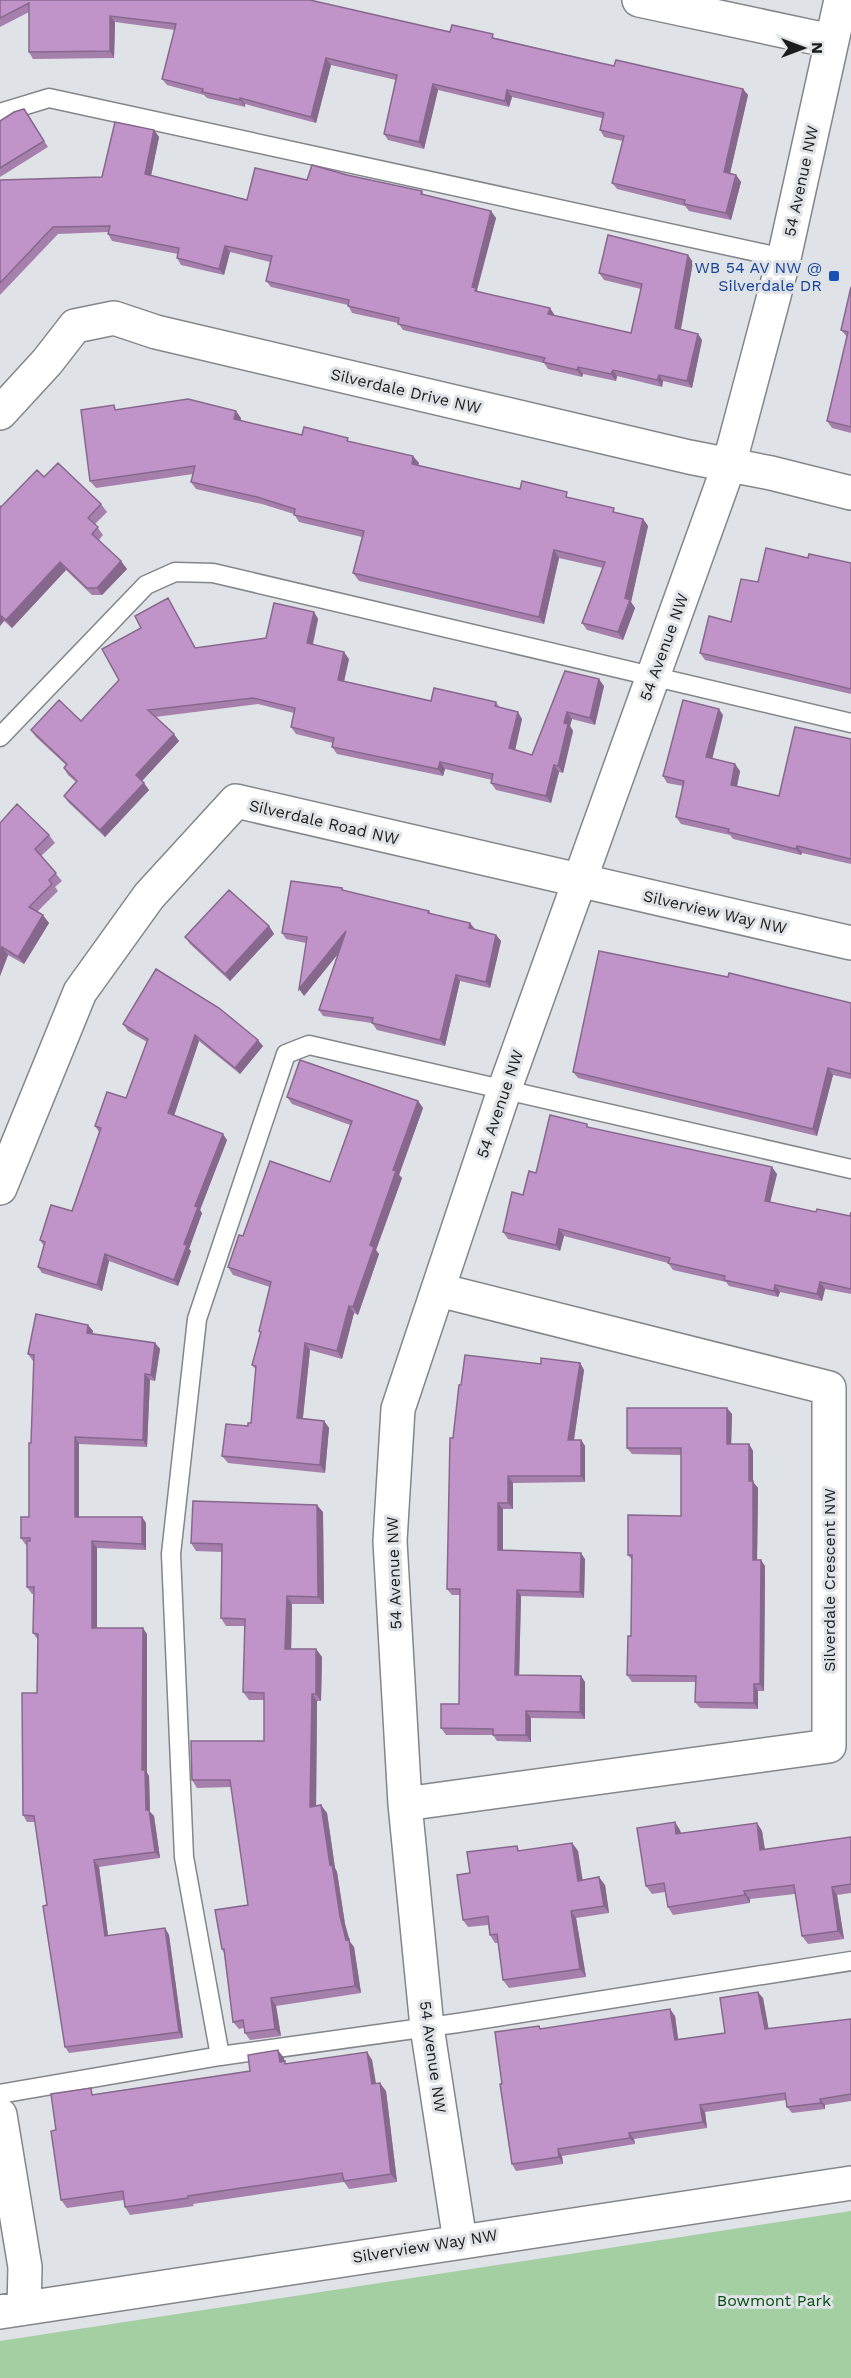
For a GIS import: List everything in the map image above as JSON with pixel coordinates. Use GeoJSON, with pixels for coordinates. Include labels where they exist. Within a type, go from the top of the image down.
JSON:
{"type":"FeatureCollection","features":[{"type":"Feature","properties":{"kind":"street"},"geometry":{"type":"LineString","coordinates":[[639,0],[831,41]]}},
{"type":"Feature","properties":{"kind":"street","name":"54 Avenue NW"},"geometry":{"type":"LineString","coordinates":[[460,2241],[427,2027],[405,1804],[390,1541],[398,1409],[505,1088],[729,465],[784,258],[841,0]]}},
{"type":"Feature","properties":{"kind":"street","name":"Silverdale Drive NW"},"geometry":{"type":"LineString","coordinates":[[0,413],[47,362],[75,326],[114,318],[156,332],[851,493]]}},
{"type":"Feature","properties":{"kind":"street","name":"Silverdale Road NW"},"geometry":{"type":"LineString","coordinates":[[0,1188],[80,992],[148,896],[236,801],[578,881]]}},
{"type":"Feature","properties":{"kind":"street","name":"Silverview Way NW"},"geometry":{"type":"LineString","coordinates":[[578,881],[851,943]]}},
{"type":"Feature","properties":{"kind":"street","name":"Silverdale Crescent NW"},"geometry":{"type":"LineString","coordinates":[[405,1804],[829,1746],[829,1388],[439,1290]]}},
{"type":"Feature","properties":{"kind":"street"},"geometry":{"type":"LineString","coordinates":[[0,2115],[25,2267],[12,2310]]}},
{"type":"Feature","properties":{"kind":"street","name":"Silverview Way NW"},"geometry":{"type":"LineString","coordinates":[[12,2310],[851,2183]]}},
{"type":"Feature","properties":{"kind":"lane"},"geometry":{"type":"LineString","coordinates":[[0,113],[49,98],[784,258]]}},
{"type":"Feature","properties":{"kind":"lane"},"geometry":{"type":"LineString","coordinates":[[0,737],[146,585],[174,572],[213,573],[851,723]]}},
{"type":"Feature","properties":{"kind":"lane"},"geometry":{"type":"LineString","coordinates":[[220,2056],[184,1857],[171,1554],[197,1319],[286,1054],[309,1045],[851,1169]]}},
{"type":"Feature","properties":{"kind":"lane"},"geometry":{"type":"LineString","coordinates":[[0,2094],[220,2056],[427,2027],[851,1961]]}},
{"type":"Feature","properties":{"kind":"green space","name":"Bowmont Park"},"geometry":{"type":"Polygon","coordinates":[[[851,2211],[851,2378],[0,2378],[0,2341],[851,2211]]]}},
{"type":"Feature","properties":{"kind":"building"},"geometry":{"type":"Polygon","coordinates":[[[0,0],[310,0],[450,32],[452,25],[493,34],[492,38],[614,66],[616,60],[743,89],[724,172],[736,175],[726,213],[684,204],[685,200],[612,183],[624,136],[600,130],[604,113],[507,90],[505,101],[433,84],[419,142],[384,134],[397,75],[326,58],[311,117],[240,98],[240,100],[202,92],[203,89],[162,79],[176,24],[110,16],[110,51],[29,52],[29,3],[0,18],[0,0]]]}},
{"type":"Feature","properties":{"kind":"building"},"geometry":{"type":"Polygon","coordinates":[[[24,109],[44,141],[0,168],[0,121],[24,109]]]}},
{"type":"Feature","properties":{"kind":"building"},"geometry":{"type":"Polygon","coordinates":[[[115,122],[154,130],[145,174],[247,200],[255,168],[307,180],[312,165],[422,191],[421,194],[491,211],[472,287],[476,288],[475,291],[550,308],[548,314],[631,333],[642,284],[599,273],[608,235],[688,255],[675,328],[698,334],[687,381],[659,375],[657,380],[613,370],[611,374],[578,367],[577,370],[543,362],[545,358],[398,324],[399,318],[348,306],[349,300],[266,281],[272,256],[225,246],[219,269],[177,258],[179,248],[108,234],[110,226],[53,227],[0,283],[0,180],[102,177],[115,122]]]}},
{"type":"Feature","properties":{"kind":"building"},"geometry":{"type":"Polygon","coordinates":[[[851,287],[851,427],[827,421],[848,332],[841,330],[851,287]]]}},
{"type":"Feature","properties":{"kind":"building"},"geometry":{"type":"Polygon","coordinates":[[[188,399],[236,411],[234,419],[302,435],[304,427],[348,438],[347,441],[413,456],[412,464],[520,489],[522,481],[567,492],[566,497],[614,508],[613,512],[643,519],[625,598],[630,600],[618,632],[582,623],[605,562],[554,550],[539,617],[353,573],[364,531],[294,515],[295,509],[257,497],[191,482],[195,466],[90,481],[81,410],[114,405],[115,410],[188,399]]]}},
{"type":"Feature","properties":{"kind":"building"},"geometry":{"type":"Polygon","coordinates":[[[58,463],[101,504],[88,518],[98,527],[92,534],[121,561],[97,588],[87,588],[60,562],[6,620],[0,615],[0,506],[37,470],[44,477],[58,463]]]}},
{"type":"Feature","properties":{"kind":"building"},"geometry":{"type":"Polygon","coordinates":[[[766,548],[808,558],[809,554],[851,563],[851,689],[700,653],[709,616],[731,622],[741,579],[758,582],[766,548]]]}},
{"type":"Feature","properties":{"kind":"building"},"geometry":{"type":"Polygon","coordinates":[[[168,598],[195,648],[266,638],[274,603],[314,612],[307,643],[344,652],[338,680],[431,701],[434,688],[496,702],[495,706],[518,712],[509,748],[532,755],[565,671],[599,679],[590,718],[567,712],[564,723],[568,724],[558,766],[554,765],[546,796],[491,783],[493,774],[440,762],[438,769],[332,747],[334,738],[291,727],[295,708],[253,698],[148,710],[174,734],[136,775],[144,783],[100,830],[64,796],[77,781],[64,768],[67,764],[31,730],[59,700],[81,721],[119,680],[102,649],[141,628],[135,616],[168,598]]]}},
{"type":"Feature","properties":{"kind":"building"},"geometry":{"type":"Polygon","coordinates":[[[683,700],[719,709],[706,757],[735,764],[731,785],[779,796],[795,727],[851,739],[851,859],[797,846],[796,849],[728,832],[729,829],[676,817],[684,781],[663,776],[683,700]]]}},
{"type":"Feature","properties":{"kind":"building"},"geometry":{"type":"Polygon","coordinates":[[[17,804],[49,835],[35,849],[56,873],[49,880],[52,884],[29,907],[43,915],[18,957],[2,947],[0,953],[0,823],[17,804]]]}},
{"type":"Feature","properties":{"kind":"building"},"geometry":{"type":"Polygon","coordinates":[[[291,881],[342,888],[342,890],[470,923],[469,928],[496,935],[486,982],[456,975],[440,1040],[372,1023],[373,1018],[319,1010],[346,931],[299,989],[307,937],[282,933],[291,881]]]}},
{"type":"Feature","properties":{"kind":"building"},"geometry":{"type":"Polygon","coordinates":[[[229,890],[269,926],[225,974],[185,937],[229,890]]]}},
{"type":"Feature","properties":{"kind":"building"},"geometry":{"type":"Polygon","coordinates":[[[599,951],[728,977],[729,973],[851,1003],[851,1074],[828,1068],[813,1129],[573,1072],[599,951]]]}},
{"type":"Feature","properties":{"kind":"building"},"geometry":{"type":"Polygon","coordinates":[[[156,969],[219,1008],[258,1040],[235,1068],[195,1035],[168,1113],[223,1134],[195,1206],[198,1207],[174,1280],[105,1254],[97,1285],[38,1267],[45,1242],[40,1240],[51,1205],[72,1211],[101,1128],[95,1126],[107,1092],[126,1098],[148,1039],[123,1024],[156,969]]]}},
{"type":"Feature","properties":{"kind":"building"},"geometry":{"type":"Polygon","coordinates":[[[300,1060],[418,1101],[393,1170],[396,1171],[370,1245],[374,1247],[353,1307],[349,1306],[337,1351],[305,1343],[297,1418],[324,1421],[320,1465],[222,1456],[226,1424],[248,1426],[248,1423],[251,1423],[256,1366],[252,1365],[271,1282],[228,1267],[239,1235],[243,1236],[270,1161],[330,1182],[352,1121],[287,1097],[300,1060]]]}},
{"type":"Feature","properties":{"kind":"building"},"geometry":{"type":"Polygon","coordinates":[[[550,1115],[587,1124],[587,1127],[772,1167],[765,1201],[816,1212],[817,1209],[850,1216],[851,1212],[851,1289],[820,1282],[817,1294],[775,1285],[774,1291],[724,1280],[725,1276],[668,1263],[670,1258],[559,1229],[556,1245],[503,1232],[512,1192],[523,1195],[529,1171],[536,1173],[550,1115]]]}},
{"type":"Feature","properties":{"kind":"building"},"geometry":{"type":"Polygon","coordinates":[[[36,1314],[88,1325],[87,1333],[155,1343],[151,1375],[145,1374],[143,1440],[75,1437],[75,1517],[142,1517],[142,1544],[92,1541],[92,1628],[143,1628],[142,1770],[145,1770],[146,1810],[149,1810],[155,1852],[94,1860],[105,1936],[165,1928],[179,2032],[65,2047],[43,1906],[47,1905],[34,1816],[23,1815],[22,1693],[37,1693],[38,1634],[33,1633],[34,1587],[27,1587],[27,1541],[30,1541],[30,1538],[21,1538],[21,1517],[29,1517],[29,1443],[31,1443],[34,1355],[28,1354],[36,1314]]]}},
{"type":"Feature","properties":{"kind":"building"},"geometry":{"type":"Polygon","coordinates":[[[465,1355],[541,1364],[541,1358],[580,1363],[568,1440],[581,1440],[581,1476],[508,1476],[508,1503],[498,1503],[498,1550],[581,1553],[580,1592],[517,1590],[515,1675],[581,1676],[580,1712],[526,1711],[526,1735],[493,1735],[493,1729],[441,1728],[441,1704],[459,1704],[460,1589],[447,1589],[450,1438],[453,1438],[465,1355]]]}},
{"type":"Feature","properties":{"kind":"building"},"geometry":{"type":"Polygon","coordinates":[[[627,1408],[727,1408],[727,1444],[749,1444],[749,1481],[753,1481],[753,1560],[761,1560],[760,1684],[754,1684],[754,1703],[695,1702],[696,1676],[627,1675],[628,1636],[631,1636],[632,1555],[628,1555],[628,1515],[681,1516],[681,1448],[627,1448],[627,1408]]]}},
{"type":"Feature","properties":{"kind":"building"},"geometry":{"type":"Polygon","coordinates":[[[193,1501],[317,1505],[318,1597],[287,1596],[285,1649],[316,1649],[316,1694],[312,1694],[310,1807],[321,1805],[340,1916],[346,1940],[349,1939],[355,1986],[271,1998],[275,2029],[245,2033],[243,2020],[233,2022],[224,1949],[222,1949],[215,1910],[248,1905],[230,1780],[192,1780],[191,1741],[264,1741],[264,1693],[243,1692],[245,1619],[221,1618],[222,1544],[191,1543],[193,1501]]]}},
{"type":"Feature","properties":{"kind":"building"},"geometry":{"type":"Polygon","coordinates":[[[675,1822],[676,1834],[757,1823],[760,1850],[851,1837],[851,1884],[832,1887],[838,1931],[802,1936],[794,1885],[744,1891],[745,1895],[668,1907],[664,1883],[646,1886],[637,1828],[675,1822]]]}},
{"type":"Feature","properties":{"kind":"building"},"geometry":{"type":"Polygon","coordinates":[[[572,1843],[578,1881],[599,1877],[604,1906],[571,1911],[580,1969],[503,1980],[497,1934],[490,1935],[488,1916],[463,1920],[457,1875],[470,1873],[467,1852],[517,1846],[518,1851],[572,1843]]]}},
{"type":"Feature","properties":{"kind":"building"},"geometry":{"type":"Polygon","coordinates":[[[758,1992],[765,2029],[851,2019],[851,2094],[820,2099],[821,2103],[787,2107],[785,2093],[700,2105],[703,2122],[629,2133],[630,2138],[558,2149],[559,2157],[512,2164],[495,2032],[539,2026],[540,2029],[670,2009],[675,2040],[725,2033],[720,1998],[758,1992]]]}},
{"type":"Feature","properties":{"kind":"building"},"geometry":{"type":"Polygon","coordinates":[[[278,2050],[280,2062],[285,2061],[285,2064],[367,2052],[372,2084],[380,2083],[391,2174],[344,2181],[342,2173],[125,2207],[123,2191],[61,2200],[51,2131],[56,2130],[51,2094],[91,2088],[92,2095],[250,2071],[248,2055],[278,2050]]]}},
{"type":"Feature","properties":{"kind":"place","name":"WB 54 AV NW @ Silverdale DR"},"geometry":{"type":"Point","coordinates":[834,276]}}]}
